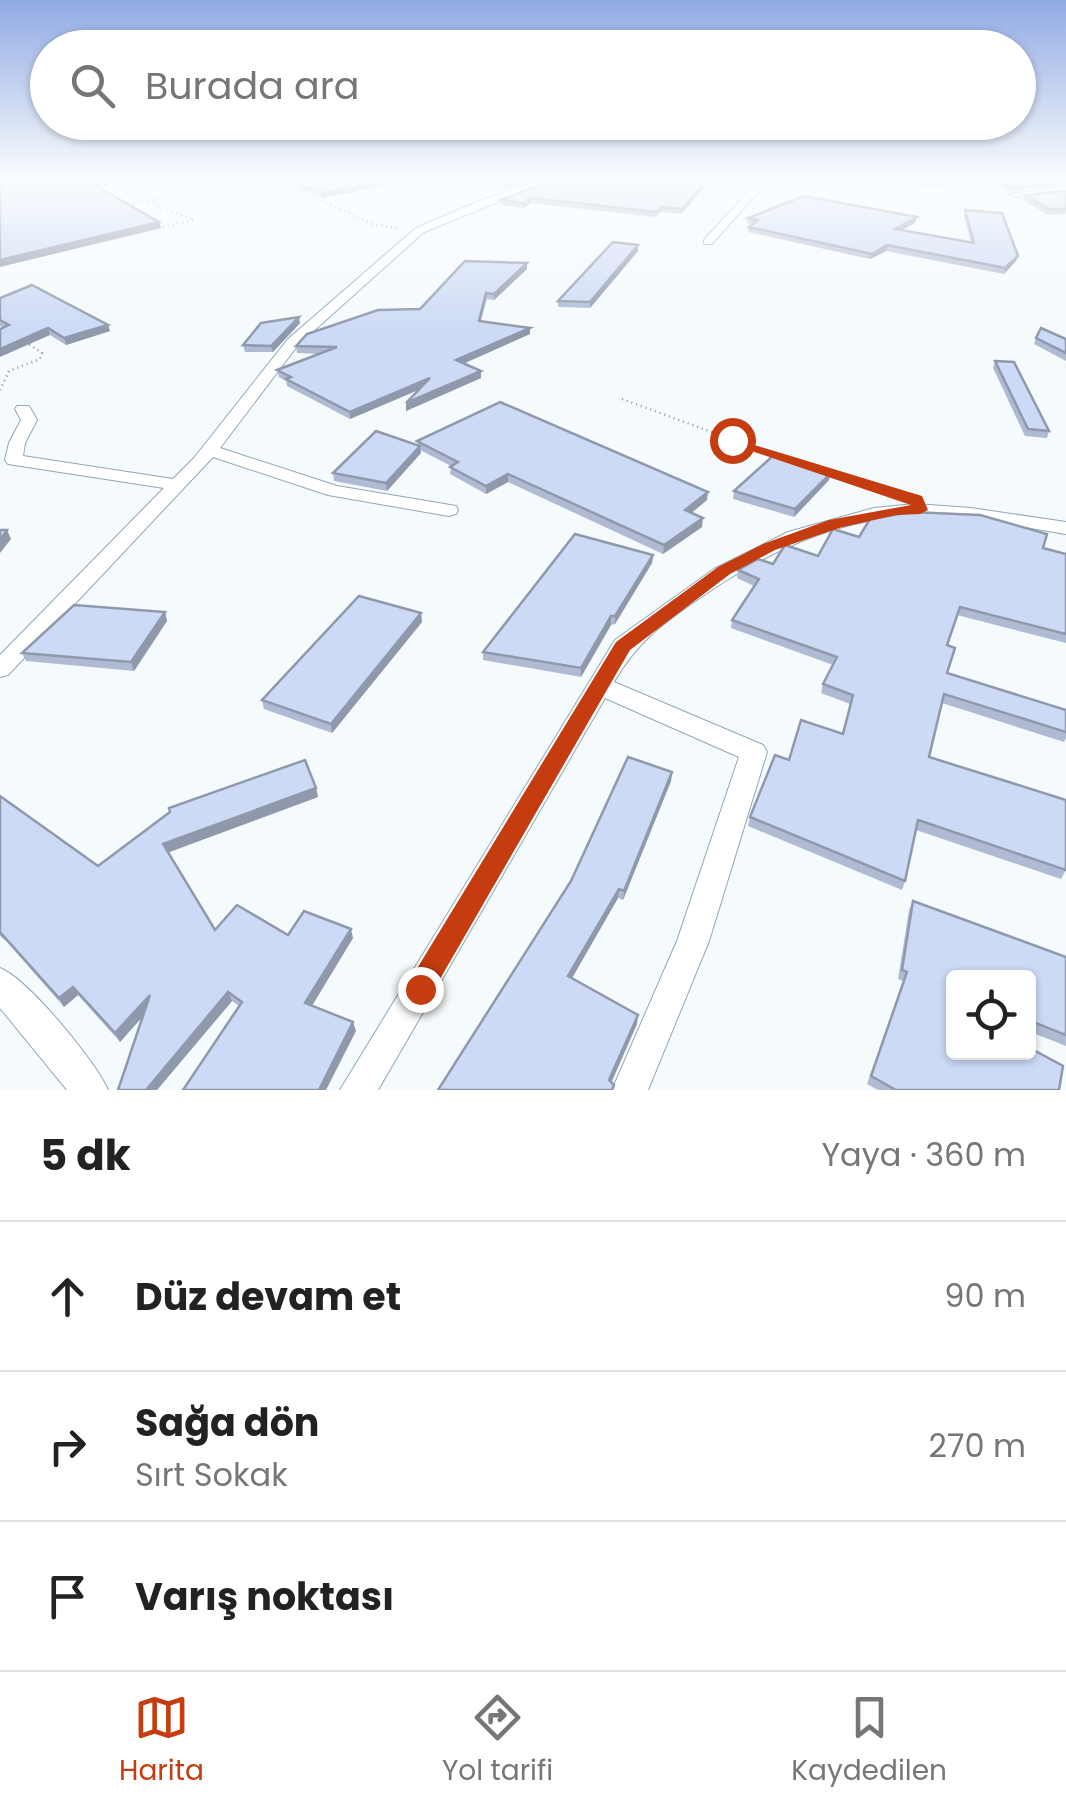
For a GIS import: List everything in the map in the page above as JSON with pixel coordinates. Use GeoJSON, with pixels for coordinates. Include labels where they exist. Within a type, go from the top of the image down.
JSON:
{"type":"FeatureCollection","features":[{"type":"Feature","properties":{"kind":"street"},"geometry":{"type":"LineString","coordinates":[[0,670],[210,450],[292,342],[420,230]]}},
{"type":"Feature","properties":{"kind":"street"},"geometry":{"type":"LineString","coordinates":[[708,242],[719,230]]}},
{"type":"Feature","properties":{"kind":"street"},"geometry":{"type":"LineString","coordinates":[[23,409],[29,420],[16,442],[14,460],[177,485]]}},
{"type":"Feature","properties":{"kind":"street"},"geometry":{"type":"LineString","coordinates":[[210,450],[334,491],[449,510]]}},
{"type":"Feature","properties":{"kind":"street"},"geometry":{"type":"LineString","coordinates":[[358,1090],[623,646],[724,570],[769,547],[834,524],[896,510],[920,510],[1066,528]]}},
{"type":"Feature","properties":{"kind":"street"},"geometry":{"type":"LineString","coordinates":[[600,686],[754,752],[693,941],[630,1090]]}},
{"type":"Feature","properties":{"kind":"street"},"geometry":{"type":"LineString","coordinates":[[0,984],[90,1090]]}},
{"type":"Feature","properties":{"kind":"path"},"geometry":{"type":"LineString","coordinates":[[73,247],[83,248],[155,230]]}},
{"type":"Feature","properties":{"kind":"path"},"geometry":{"type":"LineString","coordinates":[[0,390],[9,371],[40,359],[42,353],[16,335]]}},
{"type":"Feature","properties":{"kind":"path"},"geometry":{"type":"LineString","coordinates":[[622,399],[788,459]]}},
{"type":"Feature","properties":{"kind":"path"},"geometry":{"type":"LineString","coordinates":[[824,471],[916,499],[920,510]]}},
{"type":"Feature","properties":{"kind":"building"},"geometry":{"type":"Polygon","coordinates":[[[0,230],[126,230],[0,260],[0,230]]]}},
{"type":"Feature","properties":{"kind":"building"},"geometry":{"type":"Polygon","coordinates":[[[762,230],[900,230],[974,243],[970,230],[1008,230],[1018,256],[1005,268],[887,245],[872,254],[762,230]]]}},
{"type":"Feature","properties":{"kind":"building"},"geometry":{"type":"Polygon","coordinates":[[[613,242],[638,245],[590,302],[558,301],[613,242]]]}},
{"type":"Feature","properties":{"kind":"building"},"geometry":{"type":"Polygon","coordinates":[[[465,261],[527,263],[494,294],[486,293],[479,321],[530,328],[456,360],[481,371],[406,403],[430,378],[350,412],[286,379],[291,377],[277,370],[337,347],[296,346],[307,334],[378,310],[420,309],[465,261]]]}},
{"type":"Feature","properties":{"kind":"building"},"geometry":{"type":"Polygon","coordinates":[[[32,285],[108,325],[64,338],[48,328],[0,349],[0,329],[9,325],[0,320],[0,298],[32,285]]]}},
{"type":"Feature","properties":{"kind":"building"},"geometry":{"type":"Polygon","coordinates":[[[299,317],[271,346],[243,345],[261,323],[299,317]]]}},
{"type":"Feature","properties":{"kind":"building"},"geometry":{"type":"Polygon","coordinates":[[[1041,328],[1066,339],[1066,353],[1036,338],[1041,328]]]}},
{"type":"Feature","properties":{"kind":"building"},"geometry":{"type":"Polygon","coordinates":[[[995,361],[1014,362],[1049,431],[1028,429],[995,361]]]}},
{"type":"Feature","properties":{"kind":"building"},"geometry":{"type":"Polygon","coordinates":[[[500,402],[708,492],[685,510],[703,518],[664,545],[508,474],[486,486],[450,467],[458,462],[417,441],[500,402]]]}},
{"type":"Feature","properties":{"kind":"building"},"geometry":{"type":"Polygon","coordinates":[[[376,431],[420,446],[386,483],[333,473],[376,431]]]}},
{"type":"Feature","properties":{"kind":"building"},"geometry":{"type":"Polygon","coordinates":[[[775,454],[831,473],[795,509],[734,491],[775,454]]]}},
{"type":"Feature","properties":{"kind":"building"},"geometry":{"type":"Polygon","coordinates":[[[911,512],[980,515],[1047,534],[1043,548],[1066,554],[1066,634],[960,607],[947,645],[955,648],[947,673],[1066,710],[1066,732],[944,694],[929,757],[1066,800],[1066,870],[918,820],[905,881],[750,817],[775,755],[789,760],[801,720],[843,734],[853,695],[823,684],[837,657],[732,620],[759,579],[738,570],[758,559],[773,564],[785,545],[818,556],[833,529],[859,537],[870,519],[911,512]]]}},
{"type":"Feature","properties":{"kind":"building"},"geometry":{"type":"Polygon","coordinates":[[[575,534],[653,555],[581,668],[483,652],[575,534]]]}},
{"type":"Feature","properties":{"kind":"building"},"geometry":{"type":"Polygon","coordinates":[[[359,596],[421,613],[331,724],[262,700],[359,596]]]}},
{"type":"Feature","properties":{"kind":"building"},"geometry":{"type":"Polygon","coordinates":[[[74,605],[165,612],[131,662],[22,653],[74,605]]]}},
{"type":"Feature","properties":{"kind":"building"},"geometry":{"type":"Polygon","coordinates":[[[628,757],[672,772],[624,891],[619,889],[568,976],[638,1015],[609,1080],[614,1085],[612,1090],[438,1090],[571,881],[628,757]]]}},
{"type":"Feature","properties":{"kind":"building"},"geometry":{"type":"Polygon","coordinates":[[[305,760],[316,788],[163,844],[215,930],[237,905],[288,935],[304,911],[351,929],[305,1003],[353,1022],[319,1090],[183,1090],[242,1002],[228,992],[146,1090],[118,1090],[150,995],[115,1033],[73,987],[59,998],[0,932],[0,796],[98,866],[170,812],[169,808],[305,760]]]}},
{"type":"Feature","properties":{"kind":"building"},"geometry":{"type":"Polygon","coordinates":[[[913,901],[1066,957],[1066,1035],[1036,1023],[1036,970],[946,970],[946,1060],[1036,1060],[1036,1051],[1063,1066],[1059,1090],[896,1090],[871,1076],[907,972],[902,970],[913,901]]]}},
{"type":"Feature","properties":{"kind":"route"},"geometry":{"type":"LineString","coordinates":[[420,989],[623,646],[724,570],[769,547],[834,524],[896,510],[920,510],[916,499],[732,440]]}}]}
